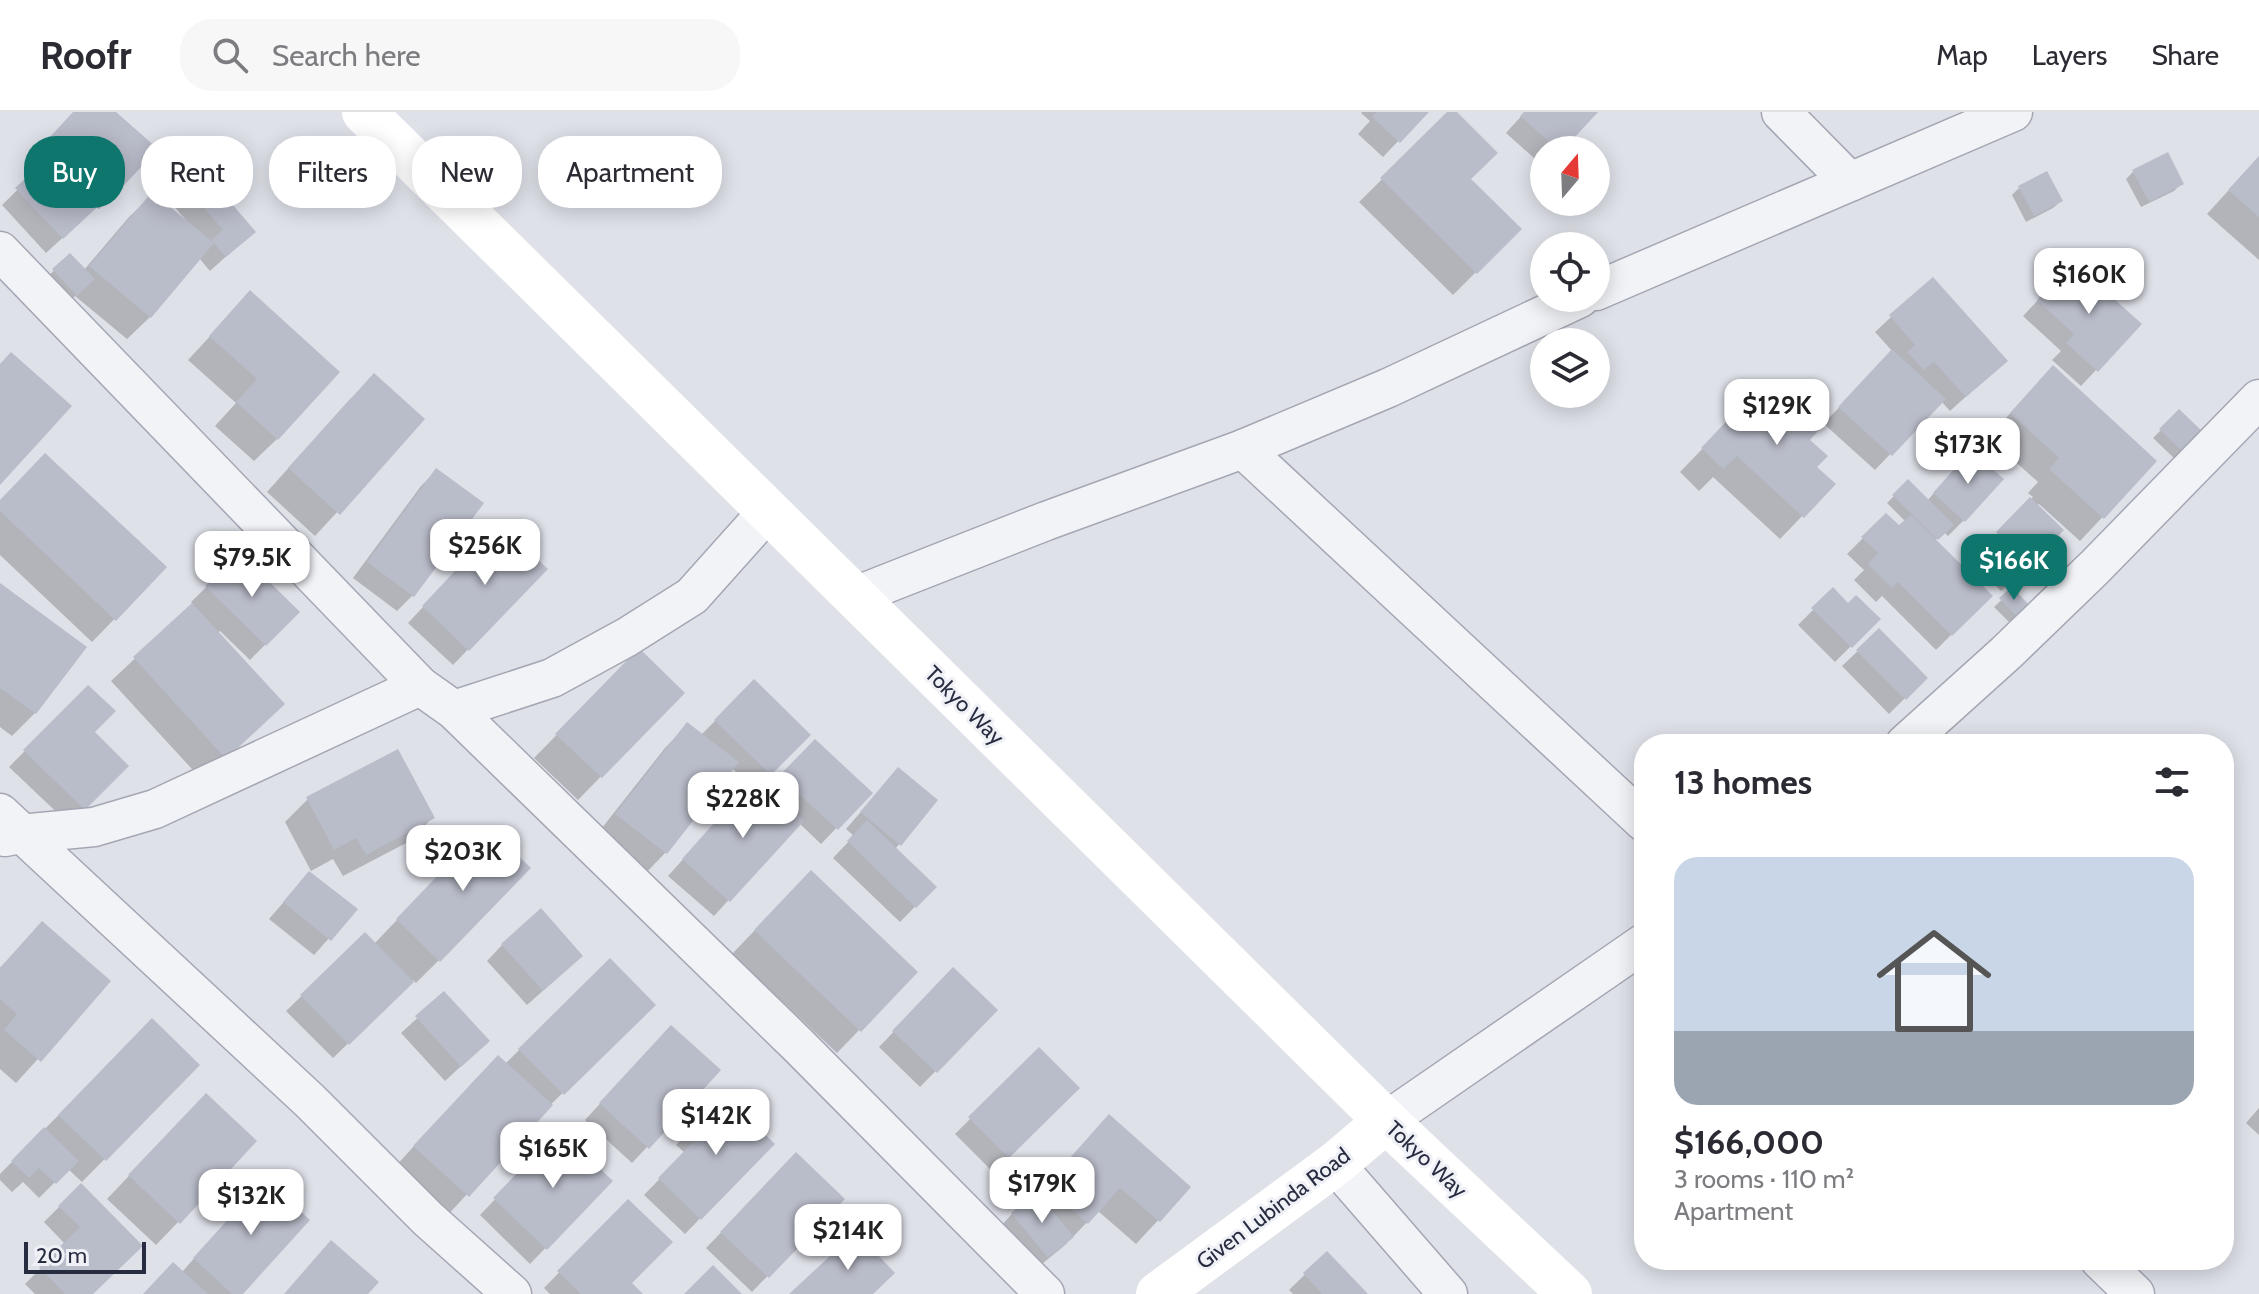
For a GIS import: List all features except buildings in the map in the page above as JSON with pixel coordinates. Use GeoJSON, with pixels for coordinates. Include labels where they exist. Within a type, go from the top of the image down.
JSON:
{"type":"FeatureCollection","features":[{"type":"Feature","properties":{"kind":"main road","name":"Tokyo Way"},"geometry":{"type":"LineString","coordinates":[[364,112],[1386,1121],[1570,1294]]}},
{"type":"Feature","properties":{"kind":"main road","name":"Given Lubinda Road"},"geometry":{"type":"LineString","coordinates":[[1158,1294],[1335,1164],[1386,1121]]}},
{"type":"Feature","properties":{"kind":"street"},"geometry":{"type":"LineString","coordinates":[[1781,112],[1850,182]]}},
{"type":"Feature","properties":{"kind":"street"},"geometry":{"type":"LineString","coordinates":[[1610,285],[2013,112]]}},
{"type":"Feature","properties":{"kind":"street"},"geometry":{"type":"LineString","coordinates":[[0,251],[420,686],[454,710],[799,1046],[1045,1294]]}},
{"type":"Feature","properties":{"kind":"street"},"geometry":{"type":"LineString","coordinates":[[855,596],[1046,521],[1243,449],[1388,388],[1550,312]]}},
{"type":"Feature","properties":{"kind":"street"},"geometry":{"type":"LineString","coordinates":[[1916,734],[2084,577],[2259,399]]}},
{"type":"Feature","properties":{"kind":"street"},"geometry":{"type":"LineString","coordinates":[[1243,449],[1634,813]]}},
{"type":"Feature","properties":{"kind":"street"},"geometry":{"type":"LineString","coordinates":[[454,710],[552,678],[640,629],[692,596],[768,511]]}},
{"type":"Feature","properties":{"kind":"street"},"geometry":{"type":"LineString","coordinates":[[7,828],[94,827],[155,809],[420,686]]}},
{"type":"Feature","properties":{"kind":"street"},"geometry":{"type":"LineString","coordinates":[[7,828],[310,1101],[428,1219],[512,1294]]}},
{"type":"Feature","properties":{"kind":"street"},"geometry":{"type":"LineString","coordinates":[[1386,1121],[1634,950]]}},
{"type":"Feature","properties":{"kind":"street"},"geometry":{"type":"LineString","coordinates":[[1335,1164],[1448,1294]]}},
{"type":"Feature","properties":{"kind":"street"},"geometry":{"type":"LineString","coordinates":[[2110,1270],[2135,1294]]}}]}
